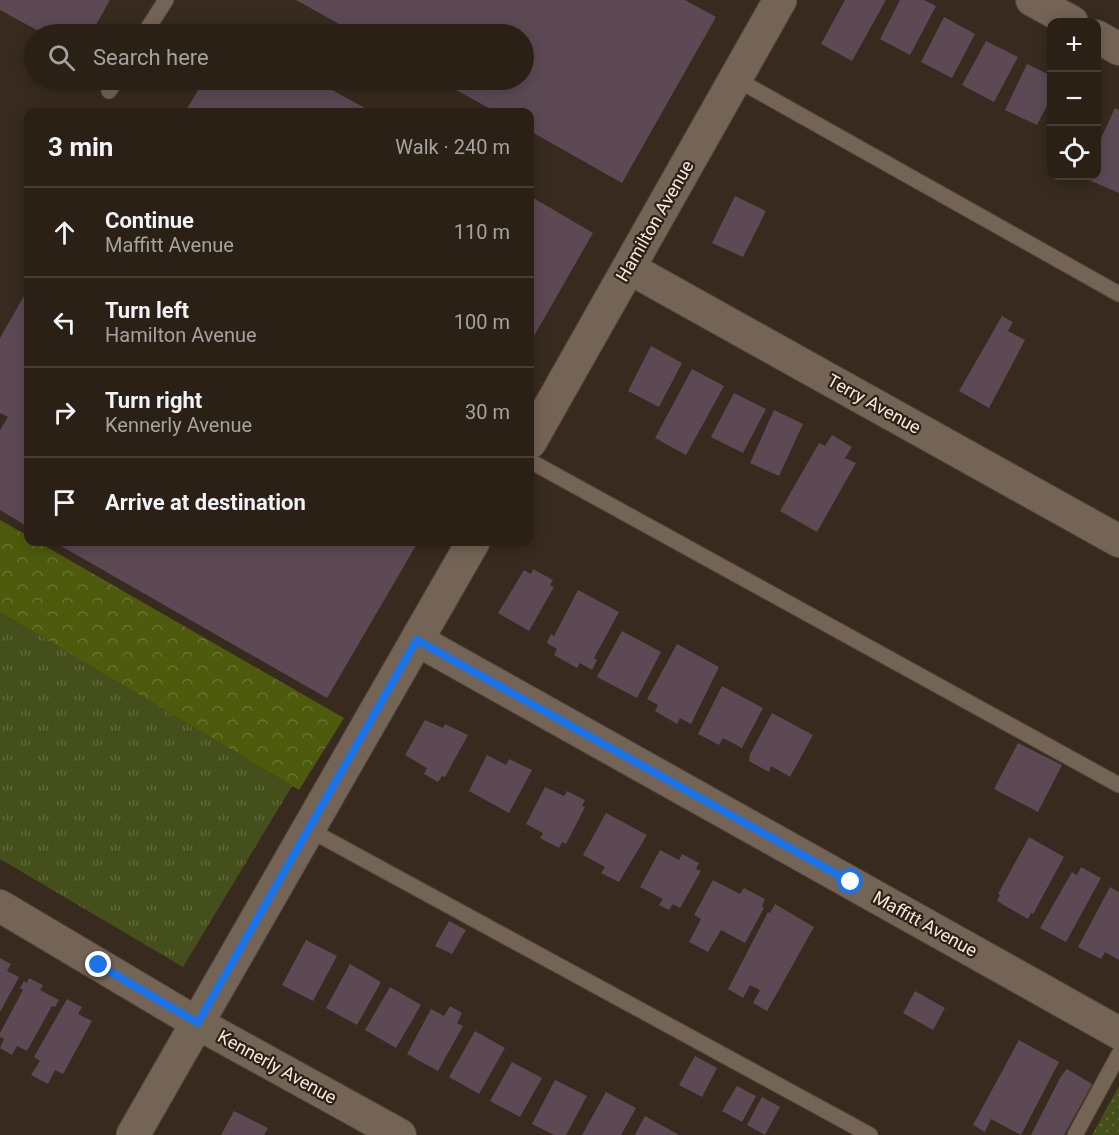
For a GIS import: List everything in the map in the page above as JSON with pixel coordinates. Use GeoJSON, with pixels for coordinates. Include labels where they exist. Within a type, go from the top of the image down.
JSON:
{"type":"FeatureCollection","features":[{"type":"Feature","properties":{"kind":"street","name":"Hamilton Avenue"},"geometry":{"type":"LineString","coordinates":[[534,435],[780,0]]}},
{"type":"Feature","properties":{"kind":"street"},"geometry":{"type":"LineString","coordinates":[[1032,0],[1065,18]]}},
{"type":"Feature","properties":{"kind":"street"},"geometry":{"type":"LineString","coordinates":[[1101,39],[1119,49]]}},
{"type":"Feature","properties":{"kind":"street","name":"Terry Avenue"},"geometry":{"type":"LineString","coordinates":[[629,268],[1119,541]]}},
{"type":"Feature","properties":{"kind":"street"},"geometry":{"type":"LineString","coordinates":[[133,1135],[471,546]]}},
{"type":"Feature","properties":{"kind":"street","name":"Maffitt Avenue"},"geometry":{"type":"LineString","coordinates":[[417,640],[1119,1033]]}},
{"type":"Feature","properties":{"kind":"street","name":"Kennerly Avenue"},"geometry":{"type":"LineString","coordinates":[[0,906],[198,1023],[399,1135]]}},
{"type":"Feature","properties":{"kind":"lane"},"geometry":{"type":"LineString","coordinates":[[150,24],[166,0]]}},
{"type":"Feature","properties":{"kind":"lane"},"geometry":{"type":"LineString","coordinates":[[736,79],[1119,294]]}},
{"type":"Feature","properties":{"kind":"lane"},"geometry":{"type":"LineString","coordinates":[[534,463],[1119,785]]}},
{"type":"Feature","properties":{"kind":"lane"},"geometry":{"type":"LineString","coordinates":[[308,829],[870,1135]]}},
{"type":"Feature","properties":{"kind":"lane"},"geometry":{"type":"LineString","coordinates":[[1075,1135],[1119,1054]]}},
{"type":"Feature","properties":{"kind":"green space"},"geometry":{"type":"Polygon","coordinates":[[[0,520],[24,534],[24,546],[45,546],[344,718],[299,790],[0,612],[0,520]]]}},
{"type":"Feature","properties":{"kind":"green space"},"geometry":{"type":"Polygon","coordinates":[[[0,612],[292,786],[183,967],[0,859],[0,612]]]}},
{"type":"Feature","properties":{"kind":"green space"},"geometry":{"type":"Polygon","coordinates":[[[1119,1086],[1119,1135],[1092,1135],[1119,1086]]]}},
{"type":"Feature","properties":{"kind":"building"},"geometry":{"type":"Polygon","coordinates":[[[0,0],[110,0],[97,24],[26,24],[0,10],[0,0]]]}},
{"type":"Feature","properties":{"kind":"building"},"geometry":{"type":"Polygon","coordinates":[[[296,0],[685,0],[716,17],[622,183],[534,133],[534,108],[489,108],[456,90],[534,90],[534,24],[339,24],[296,0]]]}},
{"type":"Feature","properties":{"kind":"building"},"geometry":{"type":"Polygon","coordinates":[[[845,0],[886,0],[852,61],[821,44],[845,0]]]}},
{"type":"Feature","properties":{"kind":"building"},"geometry":{"type":"Polygon","coordinates":[[[900,0],[924,0],[936,6],[910,55],[880,39],[900,0]]]}},
{"type":"Feature","properties":{"kind":"building"},"geometry":{"type":"Polygon","coordinates":[[[944,17],[975,34],[952,78],[921,62],[944,17]]]}},
{"type":"Feature","properties":{"kind":"building"},"geometry":{"type":"Polygon","coordinates":[[[986,41],[1018,57],[994,102],[962,85],[986,41]]]}},
{"type":"Feature","properties":{"kind":"building"},"geometry":{"type":"Polygon","coordinates":[[[1027,64],[1047,74],[1047,106],[1037,125],[1005,110],[1027,64]]]}},
{"type":"Feature","properties":{"kind":"building"},"geometry":{"type":"Polygon","coordinates":[[[198,90],[332,90],[365,108],[187,108],[198,90]]]}},
{"type":"Feature","properties":{"kind":"building"},"geometry":{"type":"Polygon","coordinates":[[[1115,108],[1119,110],[1119,193],[1089,180],[1101,180],[1101,138],[1115,108]]]}},
{"type":"Feature","properties":{"kind":"building"},"geometry":{"type":"Polygon","coordinates":[[[735,196],[766,211],[743,257],[712,243],[735,196]]]}},
{"type":"Feature","properties":{"kind":"building"},"geometry":{"type":"Polygon","coordinates":[[[534,198],[593,233],[534,336],[534,198]]]}},
{"type":"Feature","properties":{"kind":"building"},"geometry":{"type":"Polygon","coordinates":[[[24,296],[24,525],[0,510],[0,430],[8,417],[0,413],[0,338],[24,296]]]}},
{"type":"Feature","properties":{"kind":"building"},"geometry":{"type":"Polygon","coordinates":[[[1002,316],[1013,322],[1008,331],[1025,340],[989,408],[959,391],[1002,316]]]}},
{"type":"Feature","properties":{"kind":"building"},"geometry":{"type":"Polygon","coordinates":[[[651,346],[682,363],[659,407],[628,391],[651,346]]]}},
{"type":"Feature","properties":{"kind":"building"},"geometry":{"type":"Polygon","coordinates":[[[692,369],[724,386],[686,455],[655,438],[692,369]]]}},
{"type":"Feature","properties":{"kind":"building"},"geometry":{"type":"Polygon","coordinates":[[[734,393],[766,409],[743,453],[711,437],[734,393]]]}},
{"type":"Feature","properties":{"kind":"building"},"geometry":{"type":"Polygon","coordinates":[[[774,410],[803,424],[779,476],[750,463],[774,410]]]}},
{"type":"Feature","properties":{"kind":"building"},"geometry":{"type":"Polygon","coordinates":[[[832,435],[852,447],[845,458],[856,463],[817,532],[780,511],[819,443],[825,446],[832,435]]]}},
{"type":"Feature","properties":{"kind":"building"},"geometry":{"type":"Polygon","coordinates":[[[61,546],[416,546],[327,698],[61,546]]]}},
{"type":"Feature","properties":{"kind":"building"},"geometry":{"type":"Polygon","coordinates":[[[533,569],[553,580],[550,585],[554,587],[529,631],[498,613],[524,570],[531,574],[533,569]]]}},
{"type":"Feature","properties":{"kind":"building"},"geometry":{"type":"Polygon","coordinates":[[[578,590],[619,612],[594,658],[597,660],[592,670],[580,663],[577,668],[554,655],[557,649],[547,643],[551,634],[554,636],[578,590]]]}},
{"type":"Feature","properties":{"kind":"building"},"geometry":{"type":"Polygon","coordinates":[[[622,631],[661,652],[637,698],[597,677],[622,631]]]}},
{"type":"Feature","properties":{"kind":"building"},"geometry":{"type":"Polygon","coordinates":[[[677,644],[719,667],[691,724],[680,718],[677,724],[655,711],[658,705],[647,699],[677,644]]]}},
{"type":"Feature","properties":{"kind":"building"},"geometry":{"type":"Polygon","coordinates":[[[722,686],[763,708],[742,748],[723,738],[719,745],[698,734],[722,686]]]}},
{"type":"Feature","properties":{"kind":"building"},"geometry":{"type":"Polygon","coordinates":[[[772,713],[813,735],[790,777],[771,766],[769,772],[749,761],[750,754],[772,713]]]}},
{"type":"Feature","properties":{"kind":"building"},"geometry":{"type":"Polygon","coordinates":[[[425,720],[443,728],[445,724],[468,735],[445,777],[442,776],[438,782],[424,774],[427,768],[405,755],[425,720]]]}},
{"type":"Feature","properties":{"kind":"building"},"geometry":{"type":"Polygon","coordinates":[[[1018,743],[1062,765],[1038,812],[994,789],[1018,743]]]}},
{"type":"Feature","properties":{"kind":"building"},"geometry":{"type":"Polygon","coordinates":[[[487,755],[506,765],[509,759],[532,770],[509,813],[469,791],[487,755]]]}},
{"type":"Feature","properties":{"kind":"building"},"geometry":{"type":"Polygon","coordinates":[[[545,787],[564,796],[567,791],[585,800],[582,806],[585,807],[566,844],[562,842],[559,848],[540,838],[543,833],[526,824],[545,787]]]}},
{"type":"Feature","properties":{"kind":"building"},"geometry":{"type":"Polygon","coordinates":[[[606,813],[647,835],[619,882],[601,873],[605,867],[583,855],[606,813]]]}},
{"type":"Feature","properties":{"kind":"building"},"geometry":{"type":"Polygon","coordinates":[[[1029,837],[1064,857],[1033,914],[1031,913],[1028,919],[997,901],[1000,895],[998,894],[1029,837]]]}},
{"type":"Feature","properties":{"kind":"building"},"geometry":{"type":"Polygon","coordinates":[[[660,850],[679,860],[682,854],[699,863],[696,869],[701,871],[680,908],[673,904],[669,910],[659,905],[663,899],[640,887],[660,850]]]}},
{"type":"Feature","properties":{"kind":"building"},"geometry":{"type":"Polygon","coordinates":[[[1081,867],[1101,878],[1066,942],[1040,928],[1072,872],[1077,875],[1081,867]]]}},
{"type":"Feature","properties":{"kind":"building"},"geometry":{"type":"Polygon","coordinates":[[[713,880],[740,894],[744,888],[765,899],[762,907],[764,908],[745,943],[721,930],[708,952],[689,942],[701,919],[694,915],[713,880]]]}},
{"type":"Feature","properties":{"kind":"building"},"geometry":{"type":"Polygon","coordinates":[[[1110,887],[1119,892],[1119,960],[1105,952],[1101,959],[1078,947],[1110,887]]]}},
{"type":"Feature","properties":{"kind":"building"},"geometry":{"type":"Polygon","coordinates":[[[775,904],[814,927],[767,1011],[753,1003],[760,990],[750,985],[743,998],[728,989],[768,912],[770,913],[775,904]]]}},
{"type":"Feature","properties":{"kind":"building"},"geometry":{"type":"Polygon","coordinates":[[[449,921],[466,930],[452,954],[435,946],[449,921]]]}},
{"type":"Feature","properties":{"kind":"building"},"geometry":{"type":"Polygon","coordinates":[[[306,940],[337,956],[313,1001],[282,985],[306,940]]]}},
{"type":"Feature","properties":{"kind":"building"},"geometry":{"type":"Polygon","coordinates":[[[0,958],[11,964],[7,971],[19,977],[0,1012],[0,958]]]}},
{"type":"Feature","properties":{"kind":"building"},"geometry":{"type":"Polygon","coordinates":[[[350,964],[381,982],[357,1025],[326,1008],[350,964]]]}},
{"type":"Feature","properties":{"kind":"building"},"geometry":{"type":"Polygon","coordinates":[[[29,978],[43,985],[40,990],[59,1000],[55,1007],[52,1006],[27,1051],[17,1046],[12,1055],[0,1048],[4,1039],[0,1037],[0,1033],[23,990],[20,988],[24,981],[27,983],[29,978]]]}},
{"type":"Feature","properties":{"kind":"building"},"geometry":{"type":"Polygon","coordinates":[[[390,987],[421,1005],[396,1048],[365,1030],[390,987]]]}},
{"type":"Feature","properties":{"kind":"building"},"geometry":{"type":"Polygon","coordinates":[[[915,991],[945,1008],[933,1030],[903,1013],[915,991]]]}},
{"type":"Feature","properties":{"kind":"building"},"geometry":{"type":"Polygon","coordinates":[[[67,999],[82,1007],[78,1014],[92,1021],[63,1074],[55,1070],[48,1084],[31,1075],[40,1061],[34,1057],[67,999]]]}},
{"type":"Feature","properties":{"kind":"building"},"geometry":{"type":"Polygon","coordinates":[[[450,1006],[462,1013],[457,1023],[463,1026],[438,1071],[407,1054],[431,1009],[444,1016],[450,1006]]]}},
{"type":"Feature","properties":{"kind":"building"},"geometry":{"type":"Polygon","coordinates":[[[475,1031],[505,1048],[479,1094],[449,1077],[475,1031]]]}},
{"type":"Feature","properties":{"kind":"building"},"geometry":{"type":"Polygon","coordinates":[[[1019,1040],[1059,1062],[1021,1135],[991,1119],[985,1132],[973,1125],[1019,1040]]]}},
{"type":"Feature","properties":{"kind":"building"},"geometry":{"type":"Polygon","coordinates":[[[695,1056],[717,1068],[702,1097],[679,1085],[695,1056]]]}},
{"type":"Feature","properties":{"kind":"building"},"geometry":{"type":"Polygon","coordinates":[[[512,1062],[542,1078],[520,1117],[490,1101],[512,1062]]]}},
{"type":"Feature","properties":{"kind":"building"},"geometry":{"type":"Polygon","coordinates":[[[1067,1069],[1092,1084],[1089,1090],[1064,1135],[1031,1135],[1061,1076],[1067,1069]]]}},
{"type":"Feature","properties":{"kind":"building"},"geometry":{"type":"Polygon","coordinates":[[[555,1080],[587,1096],[566,1135],[554,1135],[532,1124],[555,1080]]]}},
{"type":"Feature","properties":{"kind":"building"},"geometry":{"type":"Polygon","coordinates":[[[737,1086],[756,1096],[742,1122],[722,1111],[737,1086]]]}},
{"type":"Feature","properties":{"kind":"building"},"geometry":{"type":"Polygon","coordinates":[[[606,1092],[636,1108],[621,1135],[582,1135],[606,1092]]]}},
{"type":"Feature","properties":{"kind":"building"},"geometry":{"type":"Polygon","coordinates":[[[762,1097],[780,1107],[765,1135],[747,1125],[762,1097]]]}},
{"type":"Feature","properties":{"kind":"building"},"geometry":{"type":"Polygon","coordinates":[[[234,1111],[268,1128],[264,1135],[221,1135],[234,1111]]]}},
{"type":"Feature","properties":{"kind":"building"},"geometry":{"type":"Polygon","coordinates":[[[645,1116],[679,1135],[635,1135],[645,1116]]]}},
{"type":"Feature","properties":{"kind":"route"},"geometry":{"type":"LineString","coordinates":[[99,965],[198,1023],[417,640],[851,882]]}}]}
